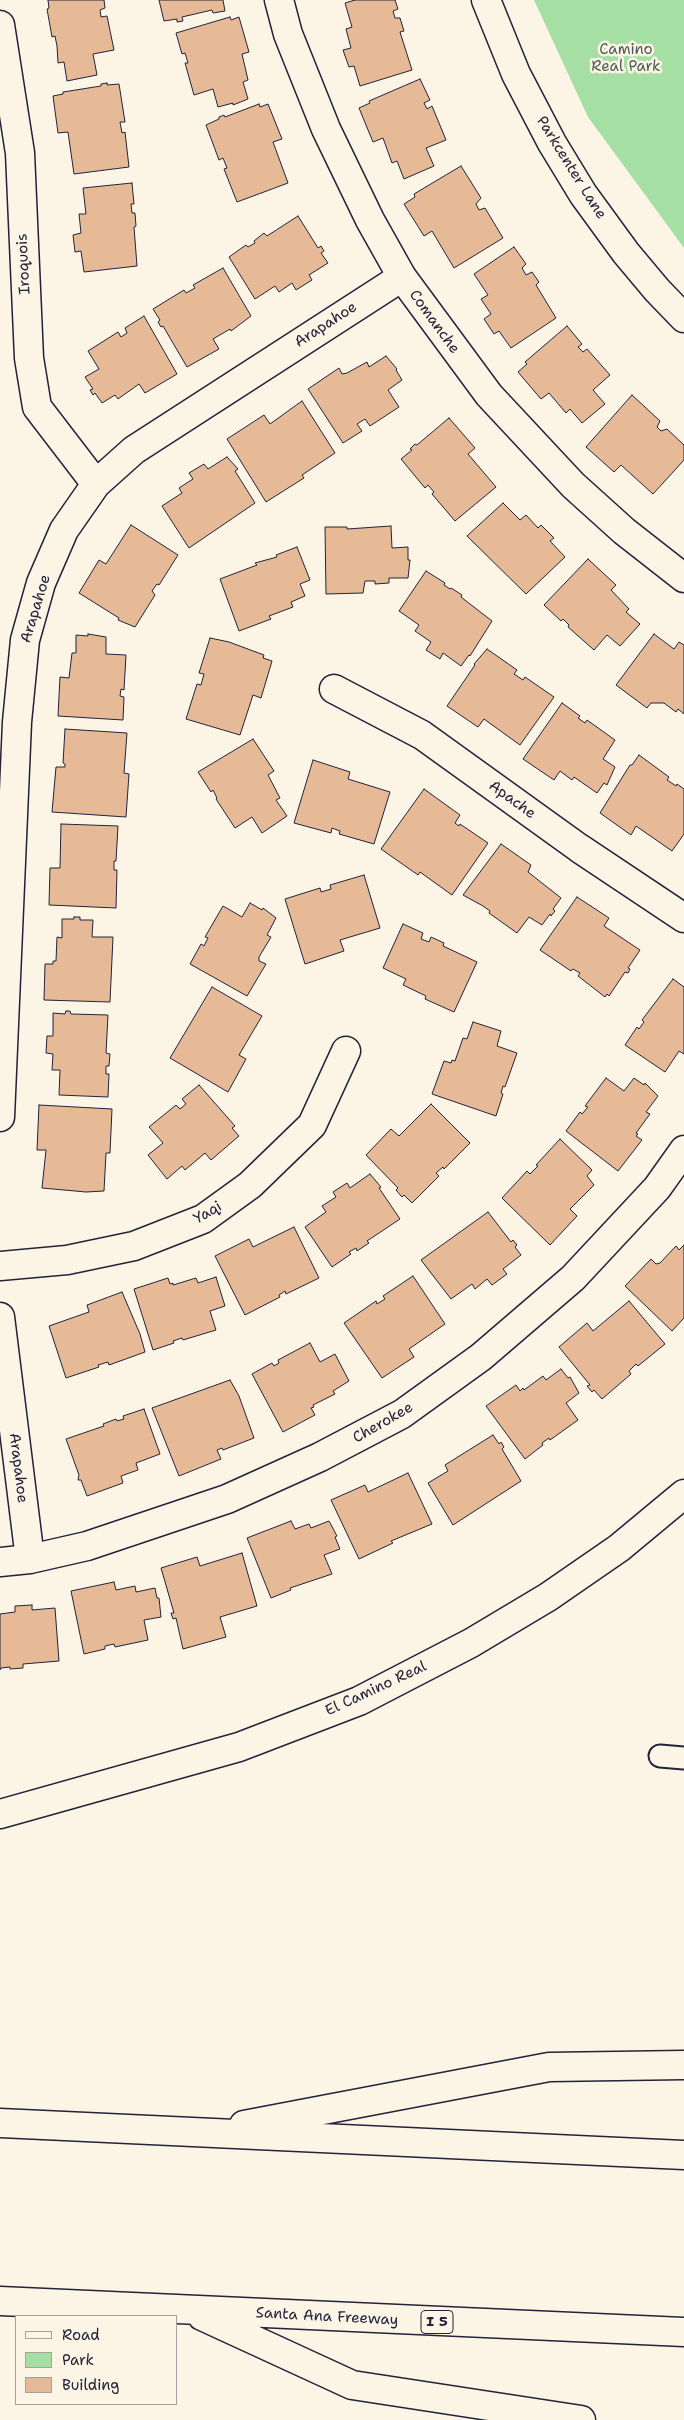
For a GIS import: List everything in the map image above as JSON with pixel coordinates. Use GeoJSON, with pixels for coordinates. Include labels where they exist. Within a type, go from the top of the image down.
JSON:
{"type":"FeatureCollection","features":[{"type":"Feature","properties":{"kind":"main road","name":"Comanche"},"geometry":{"type":"LineString","coordinates":[[279,0],[288,34],[326,129],[370,220],[402,277],[489,395],[573,485],[624,531],[681,569]]}},
{"type":"Feature","properties":{"kind":"main road","name":"Parkcenter Lane"},"geometry":{"type":"LineString","coordinates":[[486,0],[516,74],[552,143],[583,194],[626,253],[657,290],[684,318]]}},
{"type":"Feature","properties":{"kind":"main road","name":"Iroquois"},"geometry":{"type":"LineString","coordinates":[[0,25],[20,153],[29,358],[37,407],[96,484]]}},
{"type":"Feature","properties":{"kind":"main road","name":"Arapahoe"},"geometry":{"type":"LineString","coordinates":[[0,1116],[17,722],[24,640],[42,583],[64,530],[96,484],[142,445],[402,277]]}},
{"type":"Feature","properties":{"kind":"main road","name":"Apache"},"geometry":{"type":"LineString","coordinates":[[334,690],[422,735],[579,848],[684,918]]}},
{"type":"Feature","properties":{"kind":"main road","name":"Yaqi"},"geometry":{"type":"LineString","coordinates":[[0,1266],[68,1260],[134,1246],[203,1219],[250,1185],[312,1125],[346,1051]]}},
{"type":"Feature","properties":{"kind":"main road","name":"Cherokee"},"geometry":{"type":"LineString","coordinates":[[0,1562],[30,1559],[86,1546],[227,1499],[320,1457],[402,1414],[481,1357],[573,1278],[657,1188],[684,1150]]}},
{"type":"Feature","properties":{"kind":"main road","name":"Arapahoe"},"geometry":{"type":"LineString","coordinates":[[0,1317],[30,1559]]}},
{"type":"Feature","properties":{"kind":"main road","name":"El Camino Real"},"geometry":{"type":"LineString","coordinates":[[0,1814],[239,1747],[359,1701],[471,1643],[548,1597],[619,1548],[684,1494]]}},
{"type":"Feature","properties":{"kind":"main road"},"geometry":{"type":"LineString","coordinates":[[199,2134],[549,2067],[684,2065]]}},
{"type":"Feature","properties":{"kind":"main road"},"geometry":{"type":"LineString","coordinates":[[0,2123],[199,2134],[684,2155]]}},
{"type":"Feature","properties":{"kind":"main road","name":"Santa Ana Freeway"},"geometry":{"type":"LineString","coordinates":[[0,2301],[684,2332]]}},
{"type":"Feature","properties":{"kind":"main road"},"geometry":{"type":"LineString","coordinates":[[190,2311],[352,2385],[581,2420]]}},
{"type":"Feature","properties":{"kind":"lane"},"geometry":{"type":"LineString","coordinates":[[660,1756],[684,1758]]}},
{"type":"Feature","properties":{"kind":"green space","name":"Camino Real Park"},"geometry":{"type":"Polygon","coordinates":[[[534,0],[684,0],[684,248],[588,117],[534,0]]]}},
{"type":"Feature","properties":{"kind":"building"},"geometry":{"type":"Polygon","coordinates":[[[48,0],[104,0],[105,8],[100,10],[101,17],[107,16],[114,50],[93,54],[97,75],[67,81],[64,62],[58,63],[55,36],[52,37],[47,9],[49,8],[48,0]]]}},
{"type":"Feature","properties":{"kind":"building"},"geometry":{"type":"Polygon","coordinates":[[[159,0],[223,0],[225,11],[213,13],[212,10],[182,17],[183,21],[177,22],[177,19],[164,21],[159,0]]]}},
{"type":"Feature","properties":{"kind":"building"},"geometry":{"type":"Polygon","coordinates":[[[355,0],[395,0],[398,9],[393,11],[395,18],[400,18],[404,31],[400,32],[412,70],[360,86],[354,66],[349,67],[343,50],[351,48],[346,29],[352,27],[345,3],[355,0]]]}},
{"type":"Feature","properties":{"kind":"building"},"geometry":{"type":"Polygon","coordinates":[[[230,17],[231,20],[239,17],[249,52],[242,54],[248,80],[243,82],[248,99],[233,105],[233,103],[218,107],[213,89],[194,95],[185,63],[188,63],[185,53],[182,54],[176,33],[230,17]]]}},
{"type":"Feature","properties":{"kind":"building"},"geometry":{"type":"Polygon","coordinates":[[[420,79],[430,100],[424,103],[427,109],[432,106],[446,140],[426,148],[434,166],[404,179],[397,161],[392,163],[383,138],[373,142],[359,108],[370,103],[369,101],[420,79]]]}},
{"type":"Feature","properties":{"kind":"building"},"geometry":{"type":"Polygon","coordinates":[[[107,83],[107,85],[119,84],[125,122],[120,122],[122,133],[125,132],[129,167],[74,174],[68,132],[58,133],[53,96],[63,94],[63,92],[101,86],[101,84],[107,83]]]}},
{"type":"Feature","properties":{"kind":"building"},"geometry":{"type":"Polygon","coordinates":[[[259,104],[260,107],[268,104],[282,139],[273,142],[288,183],[237,202],[224,169],[227,168],[223,158],[219,160],[206,125],[224,115],[225,117],[259,104]]]}},
{"type":"Feature","properties":{"kind":"building"},"geometry":{"type":"Polygon","coordinates":[[[461,166],[481,198],[476,204],[479,210],[485,208],[503,238],[454,268],[432,231],[424,236],[404,204],[415,197],[414,194],[461,166]]]}},
{"type":"Feature","properties":{"kind":"building"},"geometry":{"type":"Polygon","coordinates":[[[132,183],[134,204],[131,204],[132,213],[135,213],[136,226],[134,227],[137,266],[84,272],[81,251],[75,252],[73,235],[81,233],[79,214],[86,214],[83,188],[132,183]]]}},
{"type":"Feature","properties":{"kind":"building"},"geometry":{"type":"Polygon","coordinates":[[[298,216],[318,248],[321,246],[324,251],[321,253],[328,263],[309,275],[312,280],[296,290],[292,283],[279,292],[275,286],[255,299],[229,257],[246,245],[248,247],[255,243],[254,241],[264,233],[267,236],[298,216]]]}},
{"type":"Feature","properties":{"kind":"building"},"geometry":{"type":"Polygon","coordinates":[[[514,247],[526,264],[522,268],[526,275],[532,272],[539,282],[536,285],[556,318],[511,348],[499,331],[494,334],[484,319],[491,314],[481,299],[488,295],[474,274],[514,247]]]}},
{"type":"Feature","properties":{"kind":"building"},"geometry":{"type":"Polygon","coordinates":[[[223,268],[251,316],[231,331],[230,329],[213,339],[219,349],[187,367],[163,326],[161,327],[158,322],[160,320],[153,309],[184,290],[186,293],[195,288],[193,285],[223,268]]]}},
{"type":"Feature","properties":{"kind":"building"},"geometry":{"type":"Polygon","coordinates":[[[144,316],[177,374],[145,393],[139,384],[118,399],[115,395],[102,403],[95,393],[93,395],[90,390],[93,389],[85,377],[99,369],[88,351],[118,332],[121,337],[127,333],[125,328],[144,316]]]}},
{"type":"Feature","properties":{"kind":"building"},"geometry":{"type":"Polygon","coordinates":[[[567,326],[582,344],[578,347],[583,352],[587,349],[610,375],[593,390],[605,404],[582,423],[570,409],[566,413],[549,393],[541,399],[518,372],[527,364],[525,362],[567,326]]]}},
{"type":"Feature","properties":{"kind":"building"},"geometry":{"type":"Polygon","coordinates":[[[386,356],[397,369],[402,380],[388,390],[399,407],[370,426],[365,419],[357,424],[362,431],[343,443],[308,389],[339,368],[342,374],[347,373],[367,362],[369,367],[386,356]]]}},
{"type":"Feature","properties":{"kind":"building"},"geometry":{"type":"Polygon","coordinates":[[[632,395],[660,421],[657,427],[661,431],[667,429],[684,445],[684,460],[653,494],[621,465],[614,472],[586,447],[632,395]]]}},
{"type":"Feature","properties":{"kind":"building"},"geometry":{"type":"Polygon","coordinates":[[[302,401],[335,453],[302,475],[304,478],[266,502],[227,439],[264,415],[270,424],[302,401]]]}},
{"type":"Feature","properties":{"kind":"building"},"geometry":{"type":"Polygon","coordinates":[[[449,418],[475,448],[468,454],[496,487],[455,521],[432,494],[434,492],[428,485],[425,488],[401,459],[412,450],[410,449],[415,444],[417,445],[449,418]]]}},
{"type":"Feature","properties":{"kind":"building"},"geometry":{"type":"Polygon","coordinates":[[[227,457],[238,469],[235,471],[255,503],[189,548],[162,506],[182,493],[179,488],[193,479],[189,473],[204,464],[208,469],[227,457]]]}},
{"type":"Feature","properties":{"kind":"building"},"geometry":{"type":"Polygon","coordinates":[[[503,503],[520,520],[526,515],[538,528],[541,525],[554,538],[550,541],[565,557],[526,594],[467,536],[503,503]]]}},
{"type":"Feature","properties":{"kind":"building"},"geometry":{"type":"Polygon","coordinates":[[[131,525],[178,555],[159,585],[157,584],[152,591],[155,595],[135,627],[118,620],[119,618],[79,593],[99,560],[106,564],[131,525]]]}},
{"type":"Feature","properties":{"kind":"building"},"geometry":{"type":"Polygon","coordinates":[[[391,526],[392,548],[408,547],[408,560],[410,560],[408,578],[389,578],[389,583],[375,584],[375,581],[365,581],[363,593],[326,594],[325,527],[347,527],[347,529],[391,526]]]}},
{"type":"Feature","properties":{"kind":"building"},"geometry":{"type":"Polygon","coordinates":[[[297,547],[310,580],[300,584],[305,596],[291,602],[293,607],[269,616],[271,619],[239,631],[220,579],[257,565],[255,563],[277,557],[276,555],[297,547]]]}},
{"type":"Feature","properties":{"kind":"building"},"geometry":{"type":"Polygon","coordinates":[[[588,559],[616,585],[611,590],[629,609],[626,612],[640,624],[620,646],[607,635],[594,650],[568,627],[569,625],[563,619],[561,621],[544,605],[588,559]]]}},
{"type":"Feature","properties":{"kind":"building"},"geometry":{"type":"Polygon","coordinates":[[[426,571],[445,583],[444,585],[450,589],[462,595],[461,597],[492,621],[470,656],[461,666],[443,653],[440,659],[426,650],[431,642],[415,631],[419,625],[399,611],[426,571]]]}},
{"type":"Feature","properties":{"kind":"building"},"geometry":{"type":"Polygon","coordinates":[[[88,634],[106,637],[106,654],[126,655],[124,690],[121,689],[120,696],[124,697],[123,720],[58,716],[60,677],[69,678],[72,653],[76,653],[76,635],[88,636],[88,634]]]}},
{"type":"Feature","properties":{"kind":"building"},"geometry":{"type":"Polygon","coordinates":[[[654,634],[674,649],[679,642],[684,645],[684,714],[678,709],[676,712],[664,703],[651,703],[647,708],[616,685],[654,634]]]}},
{"type":"Feature","properties":{"kind":"building"},"geometry":{"type":"Polygon","coordinates":[[[210,638],[229,642],[264,655],[263,658],[272,661],[261,698],[253,695],[240,735],[186,719],[197,684],[201,685],[204,674],[199,673],[210,638]]]}},
{"type":"Feature","properties":{"kind":"building"},"geometry":{"type":"Polygon","coordinates":[[[487,649],[517,670],[514,674],[523,680],[525,677],[554,697],[520,745],[484,719],[478,727],[447,706],[474,664],[487,649]]]}},
{"type":"Feature","properties":{"kind":"building"},"geometry":{"type":"Polygon","coordinates":[[[562,703],[580,716],[578,718],[585,723],[587,720],[615,740],[603,759],[615,767],[607,785],[604,783],[597,793],[574,777],[572,780],[560,771],[554,780],[523,759],[562,703]]]}},
{"type":"Feature","properties":{"kind":"building"},"geometry":{"type":"Polygon","coordinates":[[[65,729],[127,733],[124,773],[129,774],[126,817],[52,812],[56,767],[65,767],[63,763],[65,729]]]}},
{"type":"Feature","properties":{"kind":"building"},"geometry":{"type":"Polygon","coordinates":[[[253,739],[274,771],[268,775],[280,798],[276,800],[287,816],[262,833],[252,817],[235,828],[216,799],[213,790],[211,792],[198,772],[253,739]]]}},
{"type":"Feature","properties":{"kind":"building"},"geometry":{"type":"Polygon","coordinates":[[[639,755],[669,777],[667,780],[684,789],[684,834],[672,851],[636,826],[631,835],[600,813],[630,765],[639,755]]]}},
{"type":"Feature","properties":{"kind":"building"},"geometry":{"type":"Polygon","coordinates":[[[313,760],[350,772],[348,779],[390,792],[374,844],[339,834],[340,831],[332,828],[331,833],[294,823],[313,760]]]}},
{"type":"Feature","properties":{"kind":"building"},"geometry":{"type":"Polygon","coordinates":[[[424,789],[460,815],[455,823],[459,826],[460,824],[488,843],[452,895],[420,872],[418,875],[381,849],[424,789]]]}},
{"type":"Feature","properties":{"kind":"building"},"geometry":{"type":"Polygon","coordinates":[[[61,824],[118,826],[116,861],[114,861],[114,870],[117,870],[116,908],[49,905],[50,868],[60,868],[61,824]]]}},
{"type":"Feature","properties":{"kind":"building"},"geometry":{"type":"Polygon","coordinates":[[[501,844],[531,865],[528,872],[561,898],[553,909],[555,911],[551,916],[550,914],[542,925],[529,917],[517,933],[489,913],[490,911],[483,906],[463,895],[501,844]]]}},
{"type":"Feature","properties":{"kind":"building"},"geometry":{"type":"Polygon","coordinates":[[[364,875],[380,928],[340,940],[344,951],[305,964],[285,899],[320,888],[321,892],[331,889],[330,885],[364,875]]]}},
{"type":"Feature","properties":{"kind":"building"},"geometry":{"type":"Polygon","coordinates":[[[577,897],[609,918],[604,926],[640,950],[628,968],[630,969],[628,973],[625,972],[609,996],[607,994],[605,997],[578,976],[580,973],[573,969],[571,971],[540,950],[577,897]]]}},
{"type":"Feature","properties":{"kind":"building"},"geometry":{"type":"Polygon","coordinates":[[[250,903],[262,910],[263,908],[276,918],[267,935],[271,937],[259,957],[259,961],[266,964],[247,996],[190,964],[201,944],[204,946],[208,938],[205,937],[223,906],[242,917],[250,903]]]}},
{"type":"Feature","properties":{"kind":"building"},"geometry":{"type":"Polygon","coordinates":[[[74,917],[80,917],[80,920],[93,920],[92,937],[113,937],[110,1002],[44,1000],[45,964],[53,964],[53,961],[56,961],[57,937],[62,938],[62,919],[74,919],[74,917]]]}},
{"type":"Feature","properties":{"kind":"building"},"geometry":{"type":"Polygon","coordinates":[[[403,924],[423,933],[421,939],[429,942],[431,937],[444,943],[443,946],[477,962],[454,1012],[425,999],[426,996],[403,985],[406,979],[383,968],[403,924]]]}},
{"type":"Feature","properties":{"kind":"building"},"geometry":{"type":"Polygon","coordinates":[[[673,979],[684,987],[684,1054],[679,1051],[665,1072],[625,1045],[637,1027],[639,1029],[644,1022],[642,1020],[673,979]]]}},
{"type":"Feature","properties":{"kind":"building"},"geometry":{"type":"Polygon","coordinates":[[[212,987],[262,1016],[239,1055],[246,1059],[228,1092],[170,1058],[212,987]]]}},
{"type":"Feature","properties":{"kind":"building"},"geometry":{"type":"Polygon","coordinates":[[[66,1011],[70,1011],[71,1014],[108,1015],[106,1053],[110,1054],[109,1066],[106,1066],[106,1074],[109,1074],[108,1097],[59,1095],[60,1070],[52,1070],[53,1054],[46,1053],[47,1036],[53,1036],[53,1013],[65,1014],[66,1011]]]}},
{"type":"Feature","properties":{"kind":"building"},"geometry":{"type":"Polygon","coordinates":[[[473,1022],[501,1031],[497,1046],[517,1053],[505,1087],[503,1086],[501,1093],[503,1094],[496,1116],[432,1094],[444,1061],[451,1063],[452,1060],[455,1061],[463,1038],[467,1039],[473,1022]]]}},
{"type":"Feature","properties":{"kind":"building"},"geometry":{"type":"Polygon","coordinates":[[[606,1078],[624,1091],[634,1078],[644,1085],[645,1083],[658,1096],[646,1112],[650,1114],[636,1133],[638,1134],[636,1136],[642,1140],[618,1171],[566,1131],[580,1112],[582,1114],[588,1107],[585,1106],[606,1078]]]}},
{"type":"Feature","properties":{"kind":"building"},"geometry":{"type":"Polygon","coordinates":[[[199,1085],[235,1126],[232,1128],[239,1136],[211,1160],[205,1153],[185,1170],[182,1166],[167,1179],[148,1155],[163,1143],[149,1127],[176,1105],[180,1109],[186,1104],[182,1099],[199,1085]]]}},
{"type":"Feature","properties":{"kind":"building"},"geometry":{"type":"Polygon","coordinates":[[[431,1104],[470,1143],[444,1169],[443,1167],[436,1173],[439,1176],[412,1203],[404,1195],[402,1197],[396,1190],[398,1188],[366,1155],[391,1129],[399,1136],[431,1104]]]}},
{"type":"Feature","properties":{"kind":"building"},"geometry":{"type":"Polygon","coordinates":[[[39,1105],[112,1109],[110,1153],[106,1153],[104,1191],[86,1192],[42,1188],[46,1150],[37,1150],[39,1105]]]}},
{"type":"Feature","properties":{"kind":"building"},"geometry":{"type":"Polygon","coordinates":[[[560,1139],[592,1170],[587,1176],[594,1185],[570,1209],[577,1216],[550,1245],[502,1198],[527,1171],[530,1174],[538,1166],[536,1165],[560,1139]]]}},
{"type":"Feature","properties":{"kind":"building"},"geometry":{"type":"Polygon","coordinates":[[[370,1174],[381,1187],[379,1188],[400,1219],[367,1241],[369,1243],[357,1251],[356,1248],[349,1252],[351,1254],[332,1267],[305,1227],[326,1212],[322,1206],[336,1197],[333,1192],[347,1183],[350,1188],[370,1174]]]}},
{"type":"Feature","properties":{"kind":"building"},"geometry":{"type":"Polygon","coordinates":[[[488,1212],[511,1242],[513,1240],[517,1245],[515,1247],[521,1255],[503,1269],[507,1274],[492,1285],[487,1279],[475,1289],[472,1284],[451,1299],[421,1260],[488,1212]]]}},
{"type":"Feature","properties":{"kind":"building"},"geometry":{"type":"Polygon","coordinates":[[[294,1227],[319,1278],[286,1294],[285,1291],[279,1295],[280,1297],[245,1315],[215,1256],[249,1239],[253,1247],[294,1227]]]}},
{"type":"Feature","properties":{"kind":"building"},"geometry":{"type":"Polygon","coordinates":[[[684,1245],[684,1318],[672,1331],[625,1286],[651,1259],[656,1264],[660,1263],[676,1246],[679,1250],[684,1245]]]}},
{"type":"Feature","properties":{"kind":"building"},"geometry":{"type":"Polygon","coordinates":[[[413,1276],[445,1324],[409,1349],[414,1357],[382,1378],[344,1323],[376,1301],[377,1304],[385,1299],[383,1296],[413,1276]]]}},
{"type":"Feature","properties":{"kind":"building"},"geometry":{"type":"Polygon","coordinates":[[[216,1277],[225,1306],[210,1311],[216,1330],[183,1340],[182,1338],[173,1341],[174,1343],[153,1350],[134,1289],[168,1278],[170,1284],[173,1283],[173,1285],[196,1278],[198,1283],[216,1277]]]}},
{"type":"Feature","properties":{"kind":"building"},"geometry":{"type":"Polygon","coordinates":[[[122,1292],[140,1334],[145,1352],[109,1365],[108,1362],[98,1365],[99,1367],[66,1378],[49,1326],[89,1312],[87,1305],[122,1292]]]}},
{"type":"Feature","properties":{"kind":"building"},"geometry":{"type":"Polygon","coordinates":[[[629,1301],[665,1344],[638,1366],[636,1364],[629,1371],[631,1374],[602,1399],[594,1390],[592,1392],[587,1386],[590,1385],[559,1347],[587,1323],[593,1331],[629,1301]]]}},
{"type":"Feature","properties":{"kind":"building"},"geometry":{"type":"Polygon","coordinates":[[[310,1343],[320,1362],[335,1354],[349,1381],[333,1391],[335,1394],[313,1405],[314,1407],[311,1408],[315,1415],[283,1432],[252,1374],[272,1363],[274,1366],[279,1363],[278,1360],[310,1343]]]}},
{"type":"Feature","properties":{"kind":"building"},"geometry":{"type":"Polygon","coordinates":[[[561,1369],[568,1378],[570,1377],[579,1393],[566,1403],[578,1420],[550,1440],[549,1438],[542,1443],[543,1445],[525,1459],[486,1406],[516,1385],[520,1391],[523,1388],[524,1390],[543,1376],[546,1380],[561,1369]]]}},
{"type":"Feature","properties":{"kind":"building"},"geometry":{"type":"Polygon","coordinates":[[[230,1380],[239,1396],[254,1438],[223,1450],[222,1448],[217,1450],[221,1459],[179,1476],[152,1408],[230,1380]]]}},
{"type":"Feature","properties":{"kind":"building"},"geometry":{"type":"Polygon","coordinates":[[[144,1409],[160,1454],[136,1463],[138,1470],[121,1476],[123,1483],[87,1496],[81,1480],[78,1480],[79,1475],[66,1439],[104,1426],[103,1424],[116,1419],[117,1421],[124,1419],[123,1416],[144,1409]]]}},
{"type":"Feature","properties":{"kind":"building"},"geometry":{"type":"Polygon","coordinates":[[[493,1435],[499,1444],[501,1442],[504,1447],[502,1449],[521,1481],[453,1525],[428,1483],[448,1471],[445,1465],[493,1435]]]}},
{"type":"Feature","properties":{"kind":"building"},"geometry":{"type":"Polygon","coordinates":[[[408,1473],[432,1524],[391,1541],[393,1543],[359,1559],[331,1500],[365,1485],[368,1492],[408,1473]]]}},
{"type":"Feature","properties":{"kind":"building"},"geometry":{"type":"Polygon","coordinates":[[[291,1521],[295,1529],[309,1524],[311,1528],[329,1521],[337,1536],[335,1537],[340,1549],[324,1555],[332,1574],[290,1588],[291,1590],[271,1598],[247,1538],[291,1521]]]}},
{"type":"Feature","properties":{"kind":"building"},"geometry":{"type":"Polygon","coordinates":[[[242,1553],[257,1606],[220,1617],[226,1637],[183,1649],[176,1618],[173,1619],[171,1613],[174,1613],[161,1568],[197,1557],[200,1566],[242,1553]]]}},
{"type":"Feature","properties":{"kind":"building"},"geometry":{"type":"Polygon","coordinates":[[[114,1582],[116,1590],[135,1586],[136,1592],[155,1588],[157,1598],[159,1598],[161,1617],[144,1620],[148,1640],[115,1647],[114,1644],[105,1646],[105,1649],[84,1654],[71,1591],[114,1582]]]}},
{"type":"Feature","properties":{"kind":"building"},"geometry":{"type":"Polygon","coordinates":[[[32,1605],[32,1610],[55,1608],[59,1661],[23,1664],[23,1668],[10,1669],[10,1667],[1,1668],[0,1670],[0,1614],[15,1612],[15,1606],[32,1605]]]}}]}
